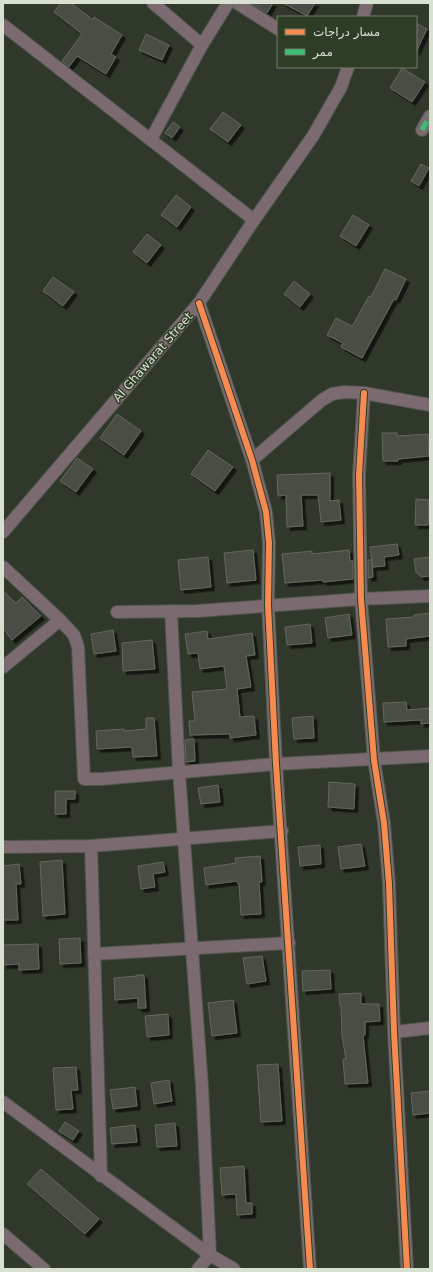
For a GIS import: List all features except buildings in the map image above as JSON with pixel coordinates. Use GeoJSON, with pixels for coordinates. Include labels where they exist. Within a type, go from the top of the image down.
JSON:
{"type":"FeatureCollection","features":[{"type":"Feature","properties":{"kind":"street"},"geometry":{"type":"LineString","coordinates":[[153,3],[202,45]]}},
{"type":"Feature","properties":{"kind":"street"},"geometry":{"type":"LineString","coordinates":[[151,139],[202,45],[228,3]]}},
{"type":"Feature","properties":{"kind":"street"},"geometry":{"type":"LineString","coordinates":[[238,3],[277,28]]}},
{"type":"Feature","properties":{"kind":"street"},"geometry":{"type":"LineString","coordinates":[[363,16],[367,3]]}},
{"type":"Feature","properties":{"kind":"street"},"geometry":{"type":"LineString","coordinates":[[3,25],[254,220]]}},
{"type":"Feature","properties":{"kind":"street","name":"Al Ghawarat Street"},"geometry":{"type":"LineString","coordinates":[[3,532],[199,303],[254,220],[313,136],[341,87],[344,69]]}},
{"type":"Feature","properties":{"kind":"street"},"geometry":{"type":"LineString","coordinates":[[422,130],[430,116]]}},
{"type":"Feature","properties":{"kind":"street"},"geometry":{"type":"LineString","coordinates":[[199,303],[252,460],[266,512],[269,543],[268,605],[276,764],[282,831],[310,1269]]}},
{"type":"Feature","properties":{"kind":"street"},"geometry":{"type":"LineString","coordinates":[[252,460],[322,400],[332,394],[345,392],[364,393],[430,405]]}},
{"type":"Feature","properties":{"kind":"street"},"geometry":{"type":"LineString","coordinates":[[364,393],[359,476],[361,599],[374,760],[384,823],[389,884],[394,1032],[407,1269]]}},
{"type":"Feature","properties":{"kind":"street"},"geometry":{"type":"LineString","coordinates":[[3,567],[74,635],[78,648],[84,779],[101,779],[276,764],[430,756]]}},
{"type":"Feature","properties":{"kind":"street"},"geometry":{"type":"LineString","coordinates":[[117,612],[171,611],[430,596]]}},
{"type":"Feature","properties":{"kind":"street"},"geometry":{"type":"LineString","coordinates":[[171,611],[179,772],[202,1086],[210,1254],[198,1269]]}},
{"type":"Feature","properties":{"kind":"street"},"geometry":{"type":"LineString","coordinates":[[3,668],[60,620]]}},
{"type":"Feature","properties":{"kind":"street"},"geometry":{"type":"LineString","coordinates":[[3,847],[91,846],[282,831]]}},
{"type":"Feature","properties":{"kind":"street"},"geometry":{"type":"LineString","coordinates":[[91,846],[101,1176]]}},
{"type":"Feature","properties":{"kind":"street"},"geometry":{"type":"LineString","coordinates":[[94,954],[289,943]]}},
{"type":"Feature","properties":{"kind":"street"},"geometry":{"type":"LineString","coordinates":[[394,1032],[430,1028]]}},
{"type":"Feature","properties":{"kind":"street"},"geometry":{"type":"LineString","coordinates":[[3,1102],[101,1176],[210,1254],[234,1269]]}},
{"type":"Feature","properties":{"kind":"street"},"geometry":{"type":"LineString","coordinates":[[3,1235],[44,1269]]}},
{"type":"Feature","properties":{"kind":"marked path"},"geometry":{"type":"LineString","coordinates":[[422,130],[430,116]]}},
{"type":"Feature","properties":{"kind":"cycle path"},"geometry":{"type":"LineString","coordinates":[[199,303],[252,460],[266,512],[269,543],[268,605],[276,764],[310,1269]]}},
{"type":"Feature","properties":{"kind":"cycle path"},"geometry":{"type":"LineString","coordinates":[[364,393],[359,475],[361,599],[374,760],[384,823],[389,884],[394,1032],[407,1269]]}}]}
